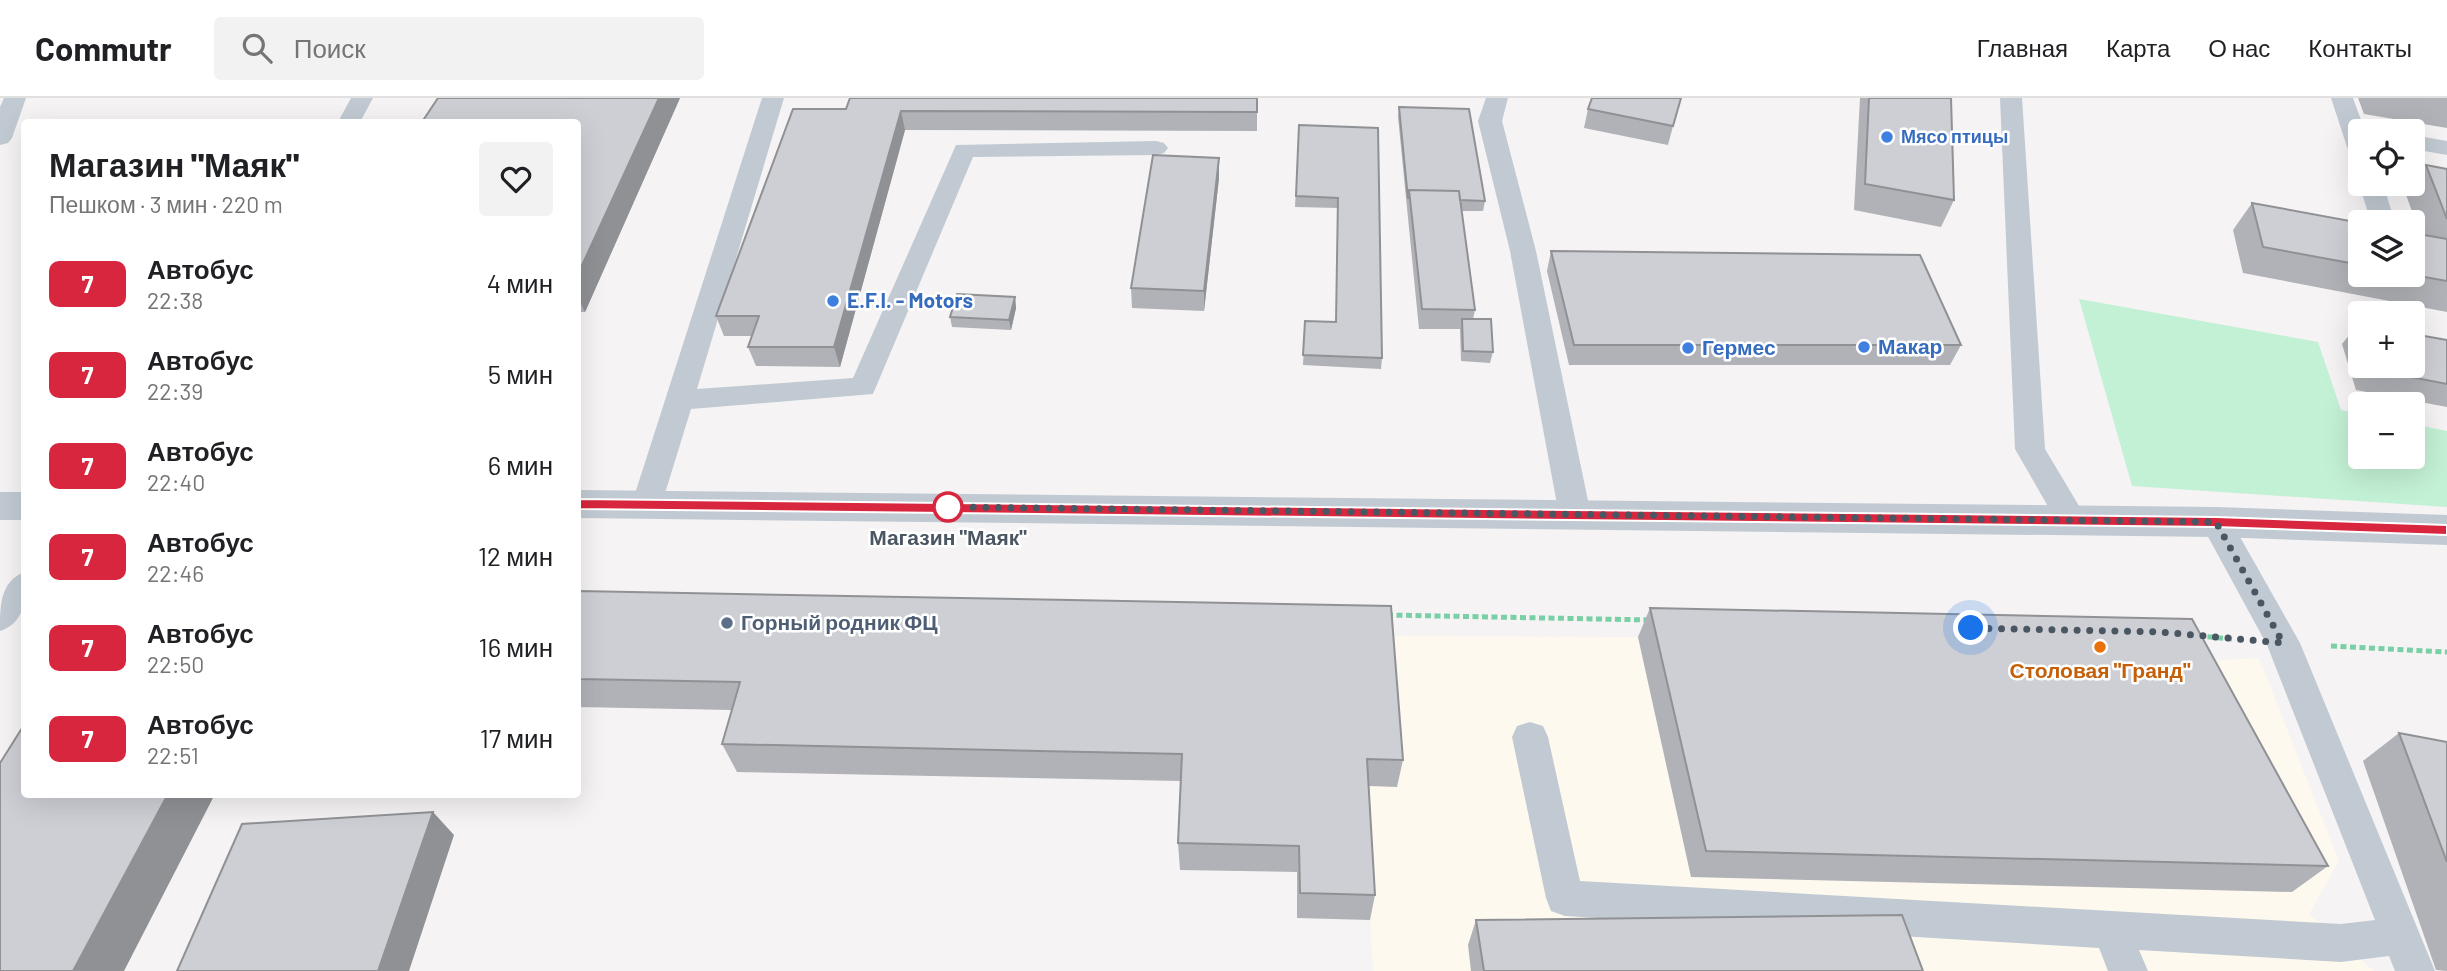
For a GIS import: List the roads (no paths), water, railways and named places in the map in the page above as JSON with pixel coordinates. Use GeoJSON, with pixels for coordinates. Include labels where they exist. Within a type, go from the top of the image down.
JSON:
{"type":"FeatureCollection","features":[{"type":"Feature","properties":{"kind":"street"},"geometry":{"type":"LineString","coordinates":[[581,504],[2216,522],[2447,530]]}},
{"type":"Feature","properties":{"kind":"street"},"geometry":{"type":"LineString","coordinates":[[0,506],[21,506]]}},
{"type":"Feature","properties":{"kind":"lane"},"geometry":{"type":"LineString","coordinates":[[0,138],[15,98]]}},
{"type":"Feature","properties":{"kind":"lane"},"geometry":{"type":"LineString","coordinates":[[351,119],[362,98]]}},
{"type":"Feature","properties":{"kind":"lane"},"geometry":{"type":"LineString","coordinates":[[647,503],[773,98]]}},
{"type":"Feature","properties":{"kind":"lane"},"geometry":{"type":"LineString","coordinates":[[1497,98],[1490,121],[1522,251],[1575,515]]}},
{"type":"Feature","properties":{"kind":"lane"},"geometry":{"type":"LineString","coordinates":[[2011,98],[2018,268],[2030,449],[2072,521]]}},
{"type":"Feature","properties":{"kind":"lane"},"geometry":{"type":"LineString","coordinates":[[2342,98],[2350,119]]}},
{"type":"Feature","properties":{"kind":"lane"},"geometry":{"type":"LineString","coordinates":[[2425,144],[2447,148]]}},
{"type":"Feature","properties":{"kind":"lane"},"geometry":{"type":"LineString","coordinates":[[680,400],[863,387],[964,150],[1156,148]]}},
{"type":"Feature","properties":{"kind":"lane"},"geometry":{"type":"LineString","coordinates":[[1522,251],[1550,251]]}},
{"type":"Feature","properties":{"kind":"lane"},"geometry":{"type":"LineString","coordinates":[[2216,522],[2283,643],[2414,971]]}},
{"type":"Feature","properties":{"kind":"lane"},"geometry":{"type":"LineString","coordinates":[[0,618],[21,589]]}},
{"type":"Feature","properties":{"kind":"lane"},"geometry":{"type":"LineString","coordinates":[[1530,737],[1565,898],[2341,943],[2400,936]]}},
{"type":"Feature","properties":{"kind":"lane"},"geometry":{"type":"LineString","coordinates":[[2112,930],[2128,971]]}},
{"type":"Feature","properties":{"kind":"place","name":"Мясо птицы"},"geometry":{"type":"Point","coordinates":[1887,137]}},
{"type":"Feature","properties":{"kind":"place","name":"E.F.I. - Motors"},"geometry":{"type":"Point","coordinates":[833,301]}},
{"type":"Feature","properties":{"kind":"place","name":"Макар"},"geometry":{"type":"Point","coordinates":[1864,347]}},
{"type":"Feature","properties":{"kind":"place","name":"Гермес"},"geometry":{"type":"Point","coordinates":[1688,348]}},
{"type":"Feature","properties":{"kind":"place","name":"Магазин \"Маяк\""},"geometry":{"type":"Point","coordinates":[948,507]}},
{"type":"Feature","properties":{"kind":"place","name":"Горный родник ФЦ"},"geometry":{"type":"Point","coordinates":[727,623]}},
{"type":"Feature","properties":{"kind":"place","name":"Столовая \"Гранд\""},"geometry":{"type":"Point","coordinates":[2100,647]}}]}
